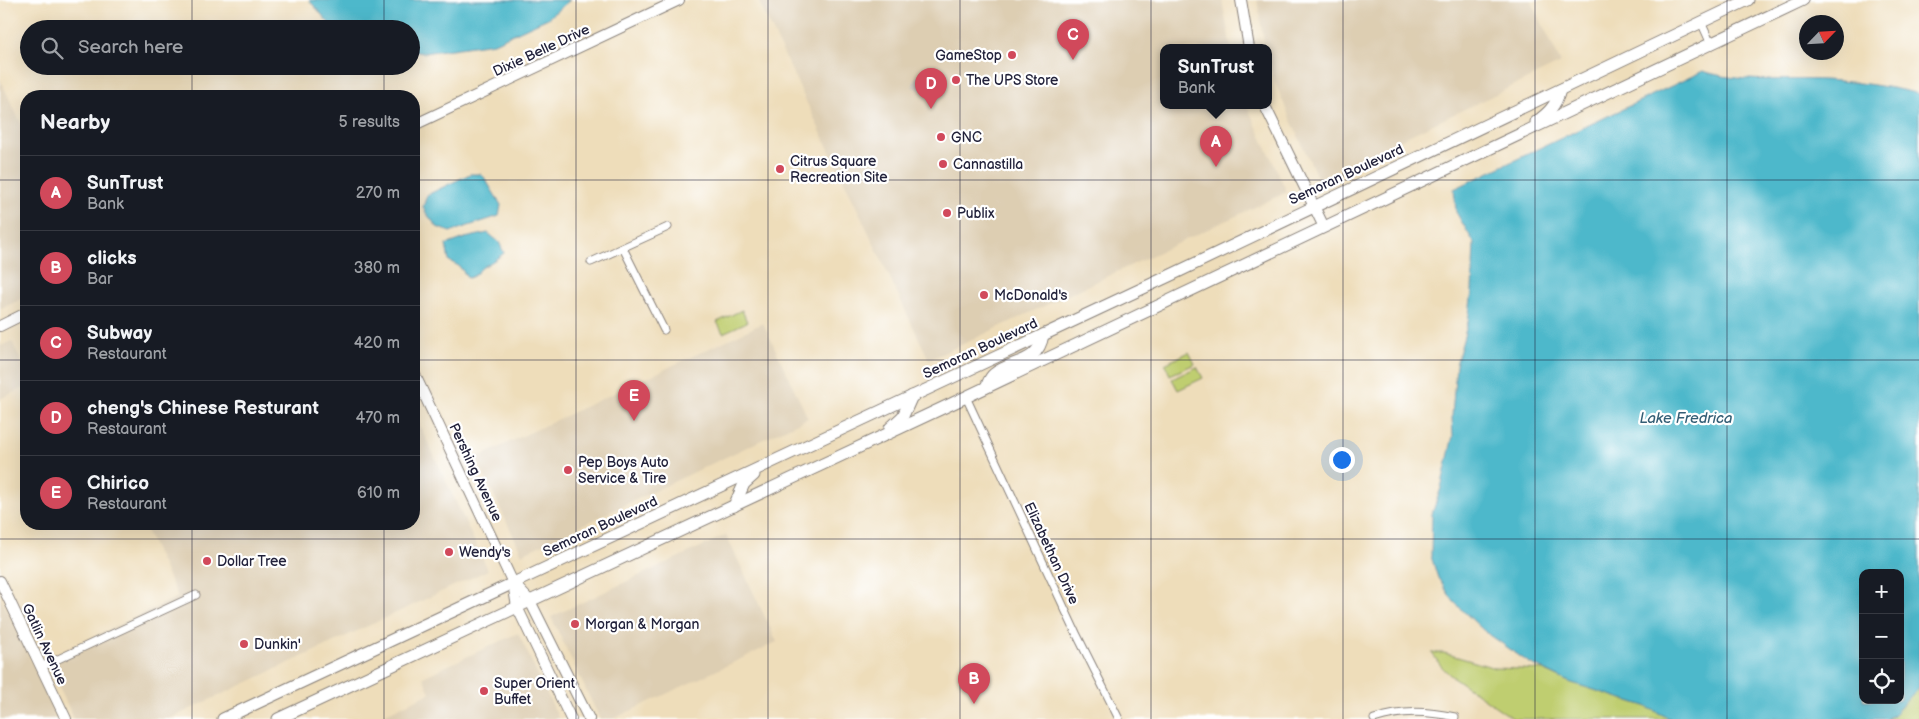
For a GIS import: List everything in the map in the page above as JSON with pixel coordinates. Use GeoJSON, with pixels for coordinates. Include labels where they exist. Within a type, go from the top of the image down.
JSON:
{"type":"FeatureCollection","features":[{"type":"Feature","properties":{"kind":"main road","name":"Semoran Boulevard"},"geometry":{"type":"LineString","coordinates":[[222,719],[1043,335],[1748,0]]}},
{"type":"Feature","properties":{"kind":"main road"},"geometry":{"type":"LineString","coordinates":[[278,719],[966,397],[1803,0]]}},
{"type":"Feature","properties":{"kind":"main road"},"geometry":{"type":"LineString","coordinates":[[1514,138],[1550,111],[1558,101],[1560,90]]}},
{"type":"Feature","properties":{"kind":"main road"},"geometry":{"type":"LineString","coordinates":[[986,387],[993,374],[1033,355],[1041,346],[1043,335]]}},
{"type":"Feature","properties":{"kind":"main road"},"geometry":{"type":"LineString","coordinates":[[882,436],[903,416],[912,396]]}},
{"type":"Feature","properties":{"kind":"main road"},"geometry":{"type":"LineString","coordinates":[[734,506],[744,484],[765,465]]}},
{"type":"Feature","properties":{"kind":"street","name":"Dixie Belle Drive"},"geometry":{"type":"LineString","coordinates":[[420,122],[679,0]]}},
{"type":"Feature","properties":{"kind":"street"},"geometry":{"type":"LineString","coordinates":[[1242,0],[1248,44]]}},
{"type":"Feature","properties":{"kind":"street"},"geometry":{"type":"LineString","coordinates":[[1701,22],[1711,44]]}},
{"type":"Feature","properties":{"kind":"street"},"geometry":{"type":"LineString","coordinates":[[1266,109],[1324,227]]}},
{"type":"Feature","properties":{"kind":"street"},"geometry":{"type":"LineString","coordinates":[[591,262],[668,227]]}},
{"type":"Feature","properties":{"kind":"street"},"geometry":{"type":"LineString","coordinates":[[623,248],[664,330]]}},
{"type":"Feature","properties":{"kind":"street"},"geometry":{"type":"LineString","coordinates":[[0,326],[20,316]]}},
{"type":"Feature","properties":{"kind":"street","name":"Pershing Avenue"},"geometry":{"type":"LineString","coordinates":[[420,386],[513,583],[517,607],[571,719]]}},
{"type":"Feature","properties":{"kind":"street","name":"Elizabethan Drive"},"geometry":{"type":"LineString","coordinates":[[966,397],[1076,633],[1119,719]]}},
{"type":"Feature","properties":{"kind":"street","name":"Gatlin Avenue"},"geometry":{"type":"LineString","coordinates":[[0,581],[66,719]]}},
{"type":"Feature","properties":{"kind":"street","name":"Pershing Avenue"},"geometry":{"type":"LineString","coordinates":[[513,583],[530,601],[589,719]]}},
{"type":"Feature","properties":{"kind":"street"},"geometry":{"type":"LineString","coordinates":[[41,667],[196,595]]}},
{"type":"Feature","properties":{"kind":"street"},"geometry":{"type":"LineString","coordinates":[[1374,719],[1388,714],[1408,711],[1431,712],[1455,717]]}},
{"type":"Feature","properties":{"kind":"shaded area"},"geometry":{"type":"Polygon","coordinates":[[[758,0],[1222,0],[1230,44],[1160,44],[1160,109],[1248,109],[1287,192],[929,360],[758,0]]]}},
{"type":"Feature","properties":{"kind":"shaded area"},"geometry":{"type":"Polygon","coordinates":[[[1257,0],[1531,0],[1561,63],[1318,179],[1275,82],[1272,72],[1272,44],[1264,44],[1257,0]]]}},
{"type":"Feature","properties":{"kind":"shaded area"},"geometry":{"type":"Polygon","coordinates":[[[927,72],[939,96],[912,87],[915,78],[927,72]]]}},
{"type":"Feature","properties":{"kind":"shaded area"},"geometry":{"type":"Polygon","coordinates":[[[0,79],[20,121],[20,300],[0,309],[0,79]]]}},
{"type":"Feature","properties":{"kind":"shaded area"},"geometry":{"type":"Polygon","coordinates":[[[763,323],[808,418],[522,554],[476,458],[763,323]]]}},
{"type":"Feature","properties":{"kind":"shaded area"},"geometry":{"type":"Polygon","coordinates":[[[12,341],[20,359],[20,390],[0,399],[0,346],[12,341]]]}},
{"type":"Feature","properties":{"kind":"shaded area"},"geometry":{"type":"Polygon","coordinates":[[[420,426],[488,570],[169,719],[74,719],[46,659],[178,597],[146,530],[420,530],[420,426]]]}},
{"type":"Feature","properties":{"kind":"shaded area"},"geometry":{"type":"Polygon","coordinates":[[[726,535],[777,642],[613,719],[600,719],[551,617],[726,535]]]}},
{"type":"Feature","properties":{"kind":"shaded area"},"geometry":{"type":"Polygon","coordinates":[[[0,596],[47,696],[55,719],[0,719],[0,596]]]}},
{"type":"Feature","properties":{"kind":"shaded area"},"geometry":{"type":"Polygon","coordinates":[[[518,633],[559,719],[375,719],[430,693],[423,677],[518,633]]]}},
{"type":"Feature","properties":{"kind":"green space"},"geometry":{"type":"Polygon","coordinates":[[[742,310],[747,322],[723,333],[717,322],[742,310]]]}},
{"type":"Feature","properties":{"kind":"green space"},"geometry":{"type":"Polygon","coordinates":[[[1189,352],[1195,364],[1170,375],[1165,364],[1189,352]]]}},
{"type":"Feature","properties":{"kind":"green space"},"geometry":{"type":"Polygon","coordinates":[[[1197,367],[1203,378],[1178,390],[1172,379],[1197,367]]]}},
{"type":"Feature","properties":{"kind":"green space"},"geometry":{"type":"Polygon","coordinates":[[[1432,653],[1444,653],[1495,668],[1543,670],[1569,682],[1645,706],[1671,719],[1514,719],[1450,675],[1432,653]]]}},
{"type":"Feature","properties":{"kind":"green space"},"geometry":{"type":"Polygon","coordinates":[[[1919,687],[1919,719],[1886,719],[1894,714],[1919,687]]]}},
{"type":"Feature","properties":{"kind":"water"},"geometry":{"type":"Polygon","coordinates":[[[309,0],[570,0],[548,18],[494,43],[423,53],[420,52],[420,20],[326,20],[309,0]]]}},
{"type":"Feature","properties":{"kind":"water","name":"Lake Fredrica"},"geometry":{"type":"Polygon","coordinates":[[[1703,71],[1733,78],[1849,82],[1919,94],[1919,687],[1904,703],[1904,569],[1859,569],[1859,704],[1903,704],[1894,714],[1886,719],[1671,719],[1645,706],[1569,682],[1528,662],[1483,630],[1454,602],[1438,578],[1431,556],[1432,514],[1441,488],[1453,436],[1452,417],[1456,365],[1468,322],[1472,291],[1474,243],[1456,212],[1454,189],[1703,71]]]}},
{"type":"Feature","properties":{"kind":"water"},"geometry":{"type":"Polygon","coordinates":[[[470,174],[481,174],[484,177],[501,205],[499,216],[450,232],[437,227],[423,207],[427,195],[470,174]]]}},
{"type":"Feature","properties":{"kind":"water"},"geometry":{"type":"Polygon","coordinates":[[[488,233],[499,242],[504,253],[468,278],[459,266],[449,261],[446,245],[465,238],[488,233]]]}},
{"type":"Feature","properties":{"kind":"place","name":"GameStop"},"geometry":{"type":"Point","coordinates":[1012,55]}},
{"type":"Feature","properties":{"kind":"place","name":"Subway"},"geometry":{"type":"Point","coordinates":[1073,60]}},
{"type":"Feature","properties":{"kind":"place","name":"The UPS Store"},"geometry":{"type":"Point","coordinates":[956,80]}},
{"type":"Feature","properties":{"kind":"place","name":"cheng's Chinese Resturant"},"geometry":{"type":"Point","coordinates":[931,109]}},
{"type":"Feature","properties":{"kind":"place","name":"GNC"},"geometry":{"type":"Point","coordinates":[941,137]}},
{"type":"Feature","properties":{"kind":"place","name":"Cannastilla"},"geometry":{"type":"Point","coordinates":[943,164]}},
{"type":"Feature","properties":{"kind":"place","name":"SunTrust"},"geometry":{"type":"Point","coordinates":[1216,167]}},
{"type":"Feature","properties":{"kind":"place","name":"Citrus Square Recreation Site"},"geometry":{"type":"Point","coordinates":[780,169]}},
{"type":"Feature","properties":{"kind":"place","name":"Publix"},"geometry":{"type":"Point","coordinates":[947,213]}},
{"type":"Feature","properties":{"kind":"place","name":"McDonald's"},"geometry":{"type":"Point","coordinates":[984,295]}},
{"type":"Feature","properties":{"kind":"place","name":"Chirico"},"geometry":{"type":"Point","coordinates":[634,421]}},
{"type":"Feature","properties":{"kind":"place","name":"Pep Boys Auto Service & Tire"},"geometry":{"type":"Point","coordinates":[568,470]}},
{"type":"Feature","properties":{"kind":"place","name":"Wendy's"},"geometry":{"type":"Point","coordinates":[449,552]}},
{"type":"Feature","properties":{"kind":"place","name":"Dollar Tree"},"geometry":{"type":"Point","coordinates":[207,561]}},
{"type":"Feature","properties":{"kind":"place","name":"Morgan & Morgan"},"geometry":{"type":"Point","coordinates":[575,624]}},
{"type":"Feature","properties":{"kind":"place","name":"Dunkin'"},"geometry":{"type":"Point","coordinates":[244,644]}},
{"type":"Feature","properties":{"kind":"place","name":"Super Orient Buffet"},"geometry":{"type":"Point","coordinates":[484,691]}},
{"type":"Feature","properties":{"kind":"place","name":"clicks"},"geometry":{"type":"Point","coordinates":[974,704]}}]}
